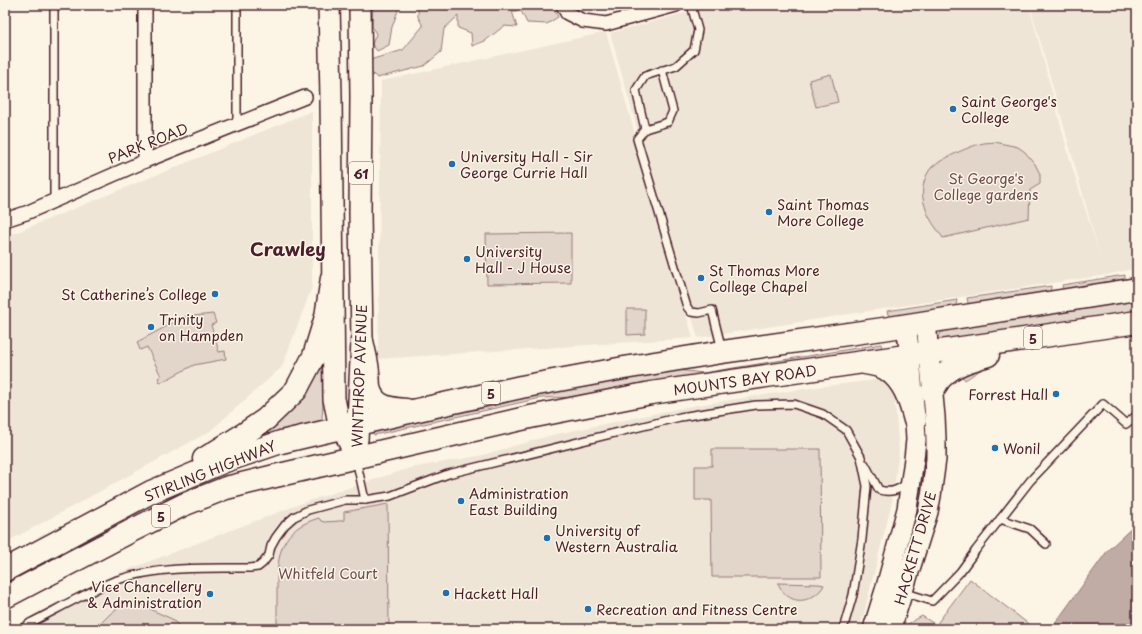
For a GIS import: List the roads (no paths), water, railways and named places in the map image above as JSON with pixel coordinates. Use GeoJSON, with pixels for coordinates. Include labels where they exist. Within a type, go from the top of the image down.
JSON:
{"type":"FeatureCollection","features":[{"type":"Feature","properties":{"kind":"highway"},"geometry":{"type":"LineString","coordinates":[[150,492],[266,419],[296,390],[314,356],[326,318],[332,278]]}},
{"type":"Feature","properties":{"kind":"highway","name":"5"},"geometry":{"type":"LineString","coordinates":[[350,426],[521,387],[722,352],[1137,289]]}},
{"type":"Feature","properties":{"kind":"highway","name":"MOUNTS BAY ROAD"},"geometry":{"type":"LineString","coordinates":[[356,457],[530,417],[643,395],[1137,322]]}},
{"type":"Feature","properties":{"kind":"highway"},"geometry":{"type":"LineString","coordinates":[[932,392],[942,377],[958,364],[987,355],[1024,339]]}},
{"type":"Feature","properties":{"kind":"highway","name":"61"},"geometry":{"type":"LineString","coordinates":[[362,341],[370,391],[376,402],[390,408],[413,411]]}},
{"type":"Feature","properties":{"kind":"highway"},"geometry":{"type":"LineString","coordinates":[[865,363],[885,369],[895,377],[904,388],[915,420]]}},
{"type":"Feature","properties":{"kind":"highway","name":"STIRLING HIGHWAY"},"geometry":{"type":"LineString","coordinates":[[5,570],[150,492],[225,461],[281,442],[350,426]]}},
{"type":"Feature","properties":{"kind":"highway","name":"STIRLING HIGHWAY"},"geometry":{"type":"LineString","coordinates":[[5,597],[183,505],[226,488],[356,457]]}},
{"type":"Feature","properties":{"kind":"main road","name":"WINTHROP AVENUE"},"geometry":{"type":"LineString","coordinates":[[329,5],[334,399],[338,418],[350,426]]}},
{"type":"Feature","properties":{"kind":"main road","name":"WINTHROP AVENUE"},"geometry":{"type":"LineString","coordinates":[[356,457],[350,426],[362,341],[360,213],[362,97],[360,5]]}},
{"type":"Feature","properties":{"kind":"main road","name":"HACKETT DRIVE"},"geometry":{"type":"LineString","coordinates":[[890,629],[894,590],[912,478],[916,440],[915,420],[919,354],[916,323]]}},
{"type":"Feature","properties":{"kind":"main road","name":"HACKETT DRIVE"},"geometry":{"type":"LineString","coordinates":[[873,629],[894,590],[928,512],[931,496],[936,459],[935,417],[932,392],[919,354]]}},
{"type":"Feature","properties":{"kind":"street"},"geometry":{"type":"LineString","coordinates":[[145,5],[145,161]]}},
{"type":"Feature","properties":{"kind":"street"},"geometry":{"type":"LineString","coordinates":[[563,5],[567,13],[583,21],[606,24],[676,5]]}},
{"type":"Feature","properties":{"kind":"street","name":"PARK ROAD"},"geometry":{"type":"LineString","coordinates":[[5,220],[26,213],[145,161],[305,97]]}},
{"type":"Feature","properties":{"kind":"lane"},"geometry":{"type":"LineString","coordinates":[[54,5],[54,200]]}},
{"type":"Feature","properties":{"kind":"lane"},"geometry":{"type":"LineString","coordinates":[[237,5],[237,124]]}},
{"type":"Feature","properties":{"kind":"lane"},"geometry":{"type":"LineString","coordinates":[[645,129],[636,90],[645,76],[676,66],[694,50],[698,30],[691,5]]}},
{"type":"Feature","properties":{"kind":"lane"},"geometry":{"type":"LineString","coordinates":[[662,70],[673,111],[668,122],[645,129],[637,139],[687,307],[691,312],[699,313],[712,310],[722,352]]}},
{"type":"Feature","properties":{"kind":"lane"},"geometry":{"type":"LineString","coordinates":[[22,629],[90,592],[116,580],[142,573],[168,569],[250,568],[258,566],[263,563],[269,555],[271,546],[285,525],[294,517],[308,510],[345,500],[365,500],[390,496],[448,474],[619,431],[687,416],[756,405],[794,404],[823,414],[846,430],[879,490],[897,490],[912,478]]}},
{"type":"Feature","properties":{"kind":"lane"},"geometry":{"type":"LineString","coordinates":[[894,590],[932,601],[960,572],[1030,481],[1102,404],[1126,424],[1137,415]]}},
{"type":"Feature","properties":{"kind":"lane"},"geometry":{"type":"LineString","coordinates":[[356,457],[365,500]]}},
{"type":"Feature","properties":{"kind":"lane"},"geometry":{"type":"LineString","coordinates":[[843,629],[854,595],[862,538],[867,486],[861,457]]}},
{"type":"Feature","properties":{"kind":"lane"},"geometry":{"type":"LineString","coordinates":[[1000,519],[1030,529],[1046,544]]}},
{"type":"Feature","properties":{"kind":"place","name":"Saint George's College"},"geometry":{"type":"Point","coordinates":[953,109]}},
{"type":"Feature","properties":{"kind":"place","name":"University Hall - Sir George Currie Hall"},"geometry":{"type":"Point","coordinates":[452,164]}},
{"type":"Feature","properties":{"kind":"place","name":"Saint Thomas More College"},"geometry":{"type":"Point","coordinates":[769,212]}},
{"type":"Feature","properties":{"kind":"place","name":"University Hall - J House"},"geometry":{"type":"Point","coordinates":[467,259]}},
{"type":"Feature","properties":{"kind":"place","name":"St Thomas More College Chapel"},"geometry":{"type":"Point","coordinates":[701,278]}},
{"type":"Feature","properties":{"kind":"place","name":"St Catherine’s College"},"geometry":{"type":"Point","coordinates":[215,294]}},
{"type":"Feature","properties":{"kind":"place","name":"Trinity on Hampden"},"geometry":{"type":"Point","coordinates":[151,327]}},
{"type":"Feature","properties":{"kind":"place","name":"Forrest Hall"},"geometry":{"type":"Point","coordinates":[1056,394]}},
{"type":"Feature","properties":{"kind":"place","name":"Wonil"},"geometry":{"type":"Point","coordinates":[995,448]}},
{"type":"Feature","properties":{"kind":"place","name":"Administration East Building"},"geometry":{"type":"Point","coordinates":[461,501]}},
{"type":"Feature","properties":{"kind":"place","name":"University of Western Australia"},"geometry":{"type":"Point","coordinates":[547,538]}},
{"type":"Feature","properties":{"kind":"place","name":"Hackett Hall"},"geometry":{"type":"Point","coordinates":[446,593]}},
{"type":"Feature","properties":{"kind":"place","name":"Vice Chancellery & Administration"},"geometry":{"type":"Point","coordinates":[210,594]}},
{"type":"Feature","properties":{"kind":"place","name":"Recreation and Fitness Centre"},"geometry":{"type":"Point","coordinates":[588,609]}},
{"type":"Feature","properties":{"kind":"district","name":"Crawley"},"geometry":{"type":"Point","coordinates":[288,248]}},
{"type":"Feature","properties":{"kind":"park label","name":"St George's College gardens"},"geometry":{"type":"Point","coordinates":[986,186]}},
{"type":"Feature","properties":{"kind":"park label","name":"Whitfeld Court"},"geometry":{"type":"Point","coordinates":[328,573]}}]}
